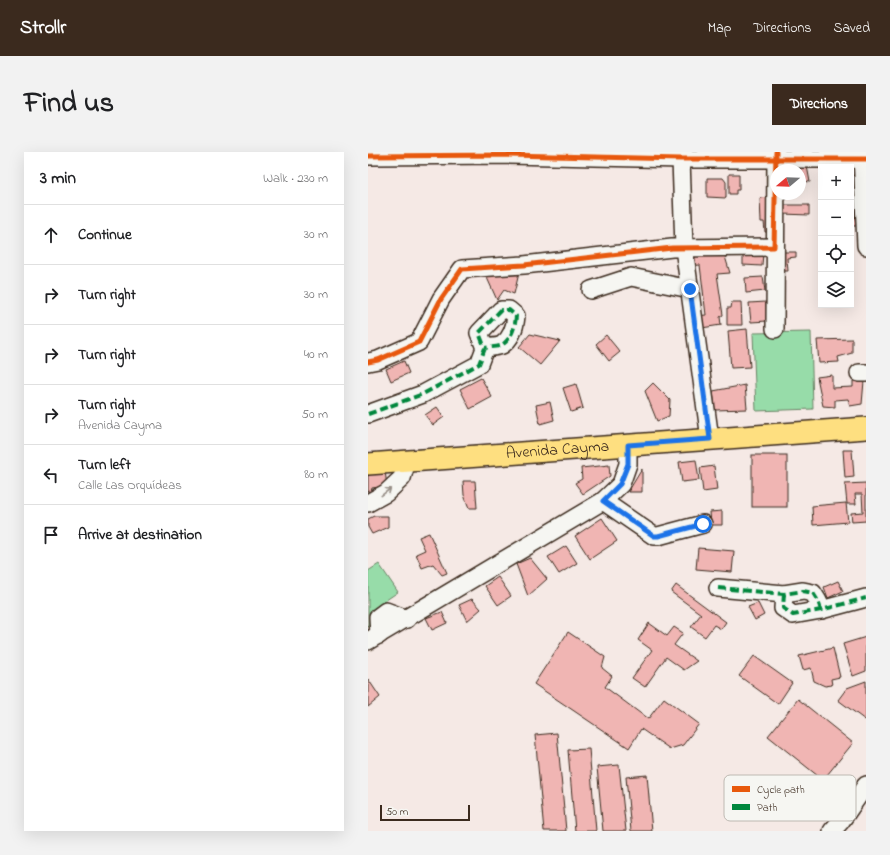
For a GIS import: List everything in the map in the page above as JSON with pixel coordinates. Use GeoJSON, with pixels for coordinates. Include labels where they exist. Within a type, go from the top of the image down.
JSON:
{"type":"FeatureCollection","features":[{"type":"Feature","properties":{"kind":"main road","name":"Avenida Cayma"},"geometry":{"type":"LineString","coordinates":[[368,464],[866,428]]}},
{"type":"Feature","properties":{"kind":"street"},"geometry":{"type":"LineString","coordinates":[[368,156],[509,153],[863,157],[866,246]]}},
{"type":"Feature","properties":{"kind":"street"},"geometry":{"type":"LineString","coordinates":[[775,329],[774,247],[776,155]]}},
{"type":"Feature","properties":{"kind":"street"},"geometry":{"type":"LineString","coordinates":[[686,156],[684,248],[710,439]]}},
{"type":"Feature","properties":{"kind":"street"},"geometry":{"type":"LineString","coordinates":[[368,362],[378,360],[419,342],[441,300],[462,269],[524,265],[672,248],[774,247]]}},
{"type":"Feature","properties":{"kind":"street"},"geometry":{"type":"LineString","coordinates":[[591,290],[631,277],[690,289]]}},
{"type":"Feature","properties":{"kind":"street"},"geometry":{"type":"LineString","coordinates":[[368,414],[424,394],[479,364],[485,348]]}},
{"type":"Feature","properties":{"kind":"street"},"geometry":{"type":"LineString","coordinates":[[373,638],[603,501],[620,484],[628,464],[628,445]]}},
{"type":"Feature","properties":{"kind":"street"},"geometry":{"type":"LineString","coordinates":[[368,503],[386,493],[402,478],[407,461]]}},
{"type":"Feature","properties":{"kind":"street"},"geometry":{"type":"LineString","coordinates":[[603,501],[654,536],[703,524]]}},
{"type":"Feature","properties":{"kind":"street"},"geometry":{"type":"LineString","coordinates":[[718,588],[784,594],[783,608],[793,615],[821,610],[866,598]]}},
{"type":"Feature","properties":{"kind":"street"},"geometry":{"type":"LineString","coordinates":[[856,799],[866,785]]}},
{"type":"Feature","properties":{"kind":"street"},"geometry":{"type":"LineString","coordinates":[[832,831],[841,821]]}},
{"type":"Feature","properties":{"kind":"green space"},"geometry":{"type":"Polygon","coordinates":[[[811,332],[813,409],[756,411],[753,333],[811,332]]]}},
{"type":"Feature","properties":{"kind":"green space"},"geometry":{"type":"Polygon","coordinates":[[[379,564],[398,592],[370,611],[373,624],[368,627],[368,571],[379,564]]]}},
{"type":"Feature","properties":{"kind":"building"},"geometry":{"type":"Polygon","coordinates":[[[807,166],[810,182],[806,182],[807,166]]]}},
{"type":"Feature","properties":{"kind":"building"},"geometry":{"type":"Polygon","coordinates":[[[729,174],[739,174],[739,190],[736,190],[736,194],[729,194],[729,174]]]}},
{"type":"Feature","properties":{"kind":"building"},"geometry":{"type":"Polygon","coordinates":[[[707,178],[723,178],[726,182],[726,198],[707,197],[707,178]]]}},
{"type":"Feature","properties":{"kind":"building"},"geometry":{"type":"Polygon","coordinates":[[[770,197],[771,200],[773,232],[765,232],[764,222],[761,222],[760,198],[770,197]]]}},
{"type":"Feature","properties":{"kind":"building"},"geometry":{"type":"Polygon","coordinates":[[[781,205],[809,205],[809,215],[783,214],[781,205]]]}},
{"type":"Feature","properties":{"kind":"building"},"geometry":{"type":"Polygon","coordinates":[[[854,208],[856,226],[854,226],[854,208]]]}},
{"type":"Feature","properties":{"kind":"building"},"geometry":{"type":"Polygon","coordinates":[[[686,250],[723,250],[730,273],[717,274],[723,315],[720,317],[721,325],[695,329],[695,316],[706,315],[700,265],[688,266],[686,250]]]}},
{"type":"Feature","properties":{"kind":"building"},"geometry":{"type":"Polygon","coordinates":[[[743,252],[763,253],[762,266],[743,265],[743,252]]]}},
{"type":"Feature","properties":{"kind":"building"},"geometry":{"type":"Polygon","coordinates":[[[782,252],[796,252],[796,257],[787,258],[788,271],[782,271],[782,252]]]}},
{"type":"Feature","properties":{"kind":"building"},"geometry":{"type":"Polygon","coordinates":[[[484,271],[519,273],[514,294],[504,290],[497,300],[484,271]]]}},
{"type":"Feature","properties":{"kind":"building"},"geometry":{"type":"Polygon","coordinates":[[[763,277],[765,291],[746,293],[745,278],[763,277]]]}},
{"type":"Feature","properties":{"kind":"building"},"geometry":{"type":"Polygon","coordinates":[[[732,302],[741,302],[742,325],[727,325],[727,308],[731,308],[732,302]]]}},
{"type":"Feature","properties":{"kind":"building"},"geometry":{"type":"Polygon","coordinates":[[[766,302],[767,321],[751,322],[749,303],[766,302]]]}},
{"type":"Feature","properties":{"kind":"building"},"geometry":{"type":"Polygon","coordinates":[[[747,329],[750,367],[731,368],[728,331],[747,329]]]}},
{"type":"Feature","properties":{"kind":"building"},"geometry":{"type":"Polygon","coordinates":[[[530,334],[560,341],[540,365],[519,347],[530,334]]]}},
{"type":"Feature","properties":{"kind":"building"},"geometry":{"type":"Polygon","coordinates":[[[606,335],[620,352],[609,361],[596,344],[606,335]]]}},
{"type":"Feature","properties":{"kind":"building"},"geometry":{"type":"Polygon","coordinates":[[[852,339],[852,353],[838,357],[839,362],[819,363],[817,340],[852,339]]]}},
{"type":"Feature","properties":{"kind":"building"},"geometry":{"type":"Polygon","coordinates":[[[404,361],[409,373],[391,381],[386,369],[404,361]]]}},
{"type":"Feature","properties":{"kind":"building"},"geometry":{"type":"Polygon","coordinates":[[[832,375],[832,388],[853,387],[853,381],[864,381],[862,404],[850,406],[848,399],[835,400],[835,407],[823,406],[817,377],[832,375]]]}},
{"type":"Feature","properties":{"kind":"building"},"geometry":{"type":"Polygon","coordinates":[[[481,378],[492,397],[470,409],[460,389],[481,378]]]}},
{"type":"Feature","properties":{"kind":"building"},"geometry":{"type":"Polygon","coordinates":[[[653,383],[670,400],[669,416],[657,421],[645,391],[653,383]]]}},
{"type":"Feature","properties":{"kind":"building"},"geometry":{"type":"Polygon","coordinates":[[[576,384],[583,408],[571,412],[563,388],[576,384]]]}},
{"type":"Feature","properties":{"kind":"building"},"geometry":{"type":"Polygon","coordinates":[[[745,385],[747,409],[715,410],[713,391],[745,385]]]}},
{"type":"Feature","properties":{"kind":"building"},"geometry":{"type":"Polygon","coordinates":[[[550,402],[554,420],[540,424],[536,405],[550,402]]]}},
{"type":"Feature","properties":{"kind":"building"},"geometry":{"type":"Polygon","coordinates":[[[437,407],[444,417],[433,425],[425,415],[437,407]]]}},
{"type":"Feature","properties":{"kind":"building"},"geometry":{"type":"Polygon","coordinates":[[[843,450],[852,450],[854,477],[845,478],[843,450]]]}},
{"type":"Feature","properties":{"kind":"building"},"geometry":{"type":"Polygon","coordinates":[[[752,455],[787,455],[787,507],[752,507],[752,455]]]}},
{"type":"Feature","properties":{"kind":"building"},"geometry":{"type":"Polygon","coordinates":[[[696,460],[699,480],[682,482],[679,462],[696,460]]]}},
{"type":"Feature","properties":{"kind":"building"},"geometry":{"type":"Polygon","coordinates":[[[609,465],[610,476],[583,494],[575,483],[582,479],[581,468],[609,465]]]}},
{"type":"Feature","properties":{"kind":"building"},"geometry":{"type":"Polygon","coordinates":[[[714,466],[717,490],[703,492],[700,468],[714,466]]]}},
{"type":"Feature","properties":{"kind":"building"},"geometry":{"type":"Polygon","coordinates":[[[642,469],[642,492],[628,492],[642,469]]]}},
{"type":"Feature","properties":{"kind":"building"},"geometry":{"type":"Polygon","coordinates":[[[385,471],[387,486],[372,488],[371,492],[368,492],[368,473],[385,471]]]}},
{"type":"Feature","properties":{"kind":"building"},"geometry":{"type":"Polygon","coordinates":[[[463,481],[475,481],[477,508],[469,508],[464,495],[463,481]]]}},
{"type":"Feature","properties":{"kind":"building"},"geometry":{"type":"Polygon","coordinates":[[[866,483],[866,521],[852,522],[851,513],[863,512],[862,494],[855,494],[856,504],[847,504],[845,484],[866,483]]]}},
{"type":"Feature","properties":{"kind":"building"},"geometry":{"type":"Polygon","coordinates":[[[846,503],[848,522],[813,525],[812,506],[846,503]]]}},
{"type":"Feature","properties":{"kind":"building"},"geometry":{"type":"Polygon","coordinates":[[[722,511],[722,525],[711,525],[710,512],[722,511]]]}},
{"type":"Feature","properties":{"kind":"building"},"geometry":{"type":"Polygon","coordinates":[[[374,516],[388,516],[388,527],[372,534],[368,527],[368,519],[374,516]]]}},
{"type":"Feature","properties":{"kind":"building"},"geometry":{"type":"Polygon","coordinates":[[[602,518],[617,541],[590,559],[575,536],[602,518]]]}},
{"type":"Feature","properties":{"kind":"building"},"geometry":{"type":"Polygon","coordinates":[[[429,533],[447,573],[442,575],[433,564],[422,568],[416,554],[425,550],[419,537],[429,533]]]}},
{"type":"Feature","properties":{"kind":"building"},"geometry":{"type":"Polygon","coordinates":[[[566,546],[577,563],[559,574],[548,557],[566,546]]]}},
{"type":"Feature","properties":{"kind":"building"},"geometry":{"type":"Polygon","coordinates":[[[698,548],[734,551],[732,572],[696,569],[698,548]]]}},
{"type":"Feature","properties":{"kind":"building"},"geometry":{"type":"Polygon","coordinates":[[[530,558],[547,579],[528,596],[516,564],[530,558]]]}},
{"type":"Feature","properties":{"kind":"building"},"geometry":{"type":"Polygon","coordinates":[[[498,577],[511,596],[498,605],[485,586],[498,577]]]}},
{"type":"Feature","properties":{"kind":"building"},"geometry":{"type":"Polygon","coordinates":[[[838,581],[843,591],[828,598],[824,587],[838,581]]]}},
{"type":"Feature","properties":{"kind":"building"},"geometry":{"type":"Polygon","coordinates":[[[676,585],[726,622],[721,629],[714,625],[705,637],[691,627],[701,614],[671,592],[676,585]]]}},
{"type":"Feature","properties":{"kind":"building"},"geometry":{"type":"Polygon","coordinates":[[[472,599],[481,609],[467,621],[459,605],[472,599]]]}},
{"type":"Feature","properties":{"kind":"building"},"geometry":{"type":"Polygon","coordinates":[[[758,603],[764,615],[755,620],[748,607],[758,603]]]}},
{"type":"Feature","properties":{"kind":"building"},"geometry":{"type":"Polygon","coordinates":[[[442,612],[447,623],[432,630],[426,618],[442,612]]]}},
{"type":"Feature","properties":{"kind":"building"},"geometry":{"type":"Polygon","coordinates":[[[649,623],[667,636],[674,627],[683,633],[674,645],[697,661],[684,670],[666,657],[645,687],[632,678],[652,650],[638,640],[649,623]]]}},
{"type":"Feature","properties":{"kind":"building"},"geometry":{"type":"Polygon","coordinates":[[[568,632],[605,657],[602,668],[612,676],[605,687],[648,719],[664,698],[699,724],[683,745],[670,749],[641,729],[629,748],[534,684],[568,632]]]}},
{"type":"Feature","properties":{"kind":"building"},"geometry":{"type":"Polygon","coordinates":[[[866,637],[866,671],[853,676],[843,644],[866,637]]]}},
{"type":"Feature","properties":{"kind":"building"},"geometry":{"type":"Polygon","coordinates":[[[833,648],[840,677],[831,679],[832,685],[825,686],[814,681],[811,668],[803,670],[799,656],[833,648]]]}},
{"type":"Feature","properties":{"kind":"building"},"geometry":{"type":"Polygon","coordinates":[[[754,656],[792,683],[778,704],[739,676],[754,656]]]}},
{"type":"Feature","properties":{"kind":"building"},"geometry":{"type":"Polygon","coordinates":[[[368,679],[380,697],[368,707],[368,679]]]}},
{"type":"Feature","properties":{"kind":"building"},"geometry":{"type":"Polygon","coordinates":[[[866,681],[865,720],[838,700],[847,688],[866,681]]]}},
{"type":"Feature","properties":{"kind":"building"},"geometry":{"type":"Polygon","coordinates":[[[798,699],[853,743],[827,775],[817,775],[768,736],[798,699]]]}},
{"type":"Feature","properties":{"kind":"building"},"geometry":{"type":"Polygon","coordinates":[[[557,733],[566,831],[544,831],[535,735],[557,733]]]}},
{"type":"Feature","properties":{"kind":"building"},"geometry":{"type":"Polygon","coordinates":[[[589,749],[596,831],[575,831],[568,750],[589,749]]]}},
{"type":"Feature","properties":{"kind":"building"},"geometry":{"type":"Polygon","coordinates":[[[619,765],[626,831],[603,831],[597,767],[619,765]]]}},
{"type":"Feature","properties":{"kind":"building"},"geometry":{"type":"Polygon","coordinates":[[[647,775],[652,831],[631,831],[626,777],[647,775]]]}},
{"type":"Feature","properties":{"kind":"marked path"},"geometry":{"type":"LineString","coordinates":[[368,414],[423,394],[479,364],[485,348],[479,333],[501,310],[509,310],[516,316],[511,336],[502,345],[485,348]]}},
{"type":"Feature","properties":{"kind":"marked path"},"geometry":{"type":"LineString","coordinates":[[718,588],[784,594],[803,591],[813,593],[821,610]]}},
{"type":"Feature","properties":{"kind":"marked path"},"geometry":{"type":"LineString","coordinates":[[784,594],[783,608],[793,615],[821,610],[866,598]]}},
{"type":"Feature","properties":{"kind":"cycle path"},"geometry":{"type":"LineString","coordinates":[[368,362],[378,360],[419,342],[441,299],[462,269],[524,265],[672,248],[774,247],[776,152]]}},
{"type":"Feature","properties":{"kind":"cycle path"},"geometry":{"type":"LineString","coordinates":[[368,156],[509,155],[681,159],[866,159]]}},
{"type":"Feature","properties":{"kind":"route"},"geometry":{"type":"LineString","coordinates":[[690,289],[710,439],[628,445],[628,464],[620,484],[603,501],[654,536],[703,524]]}}]}
